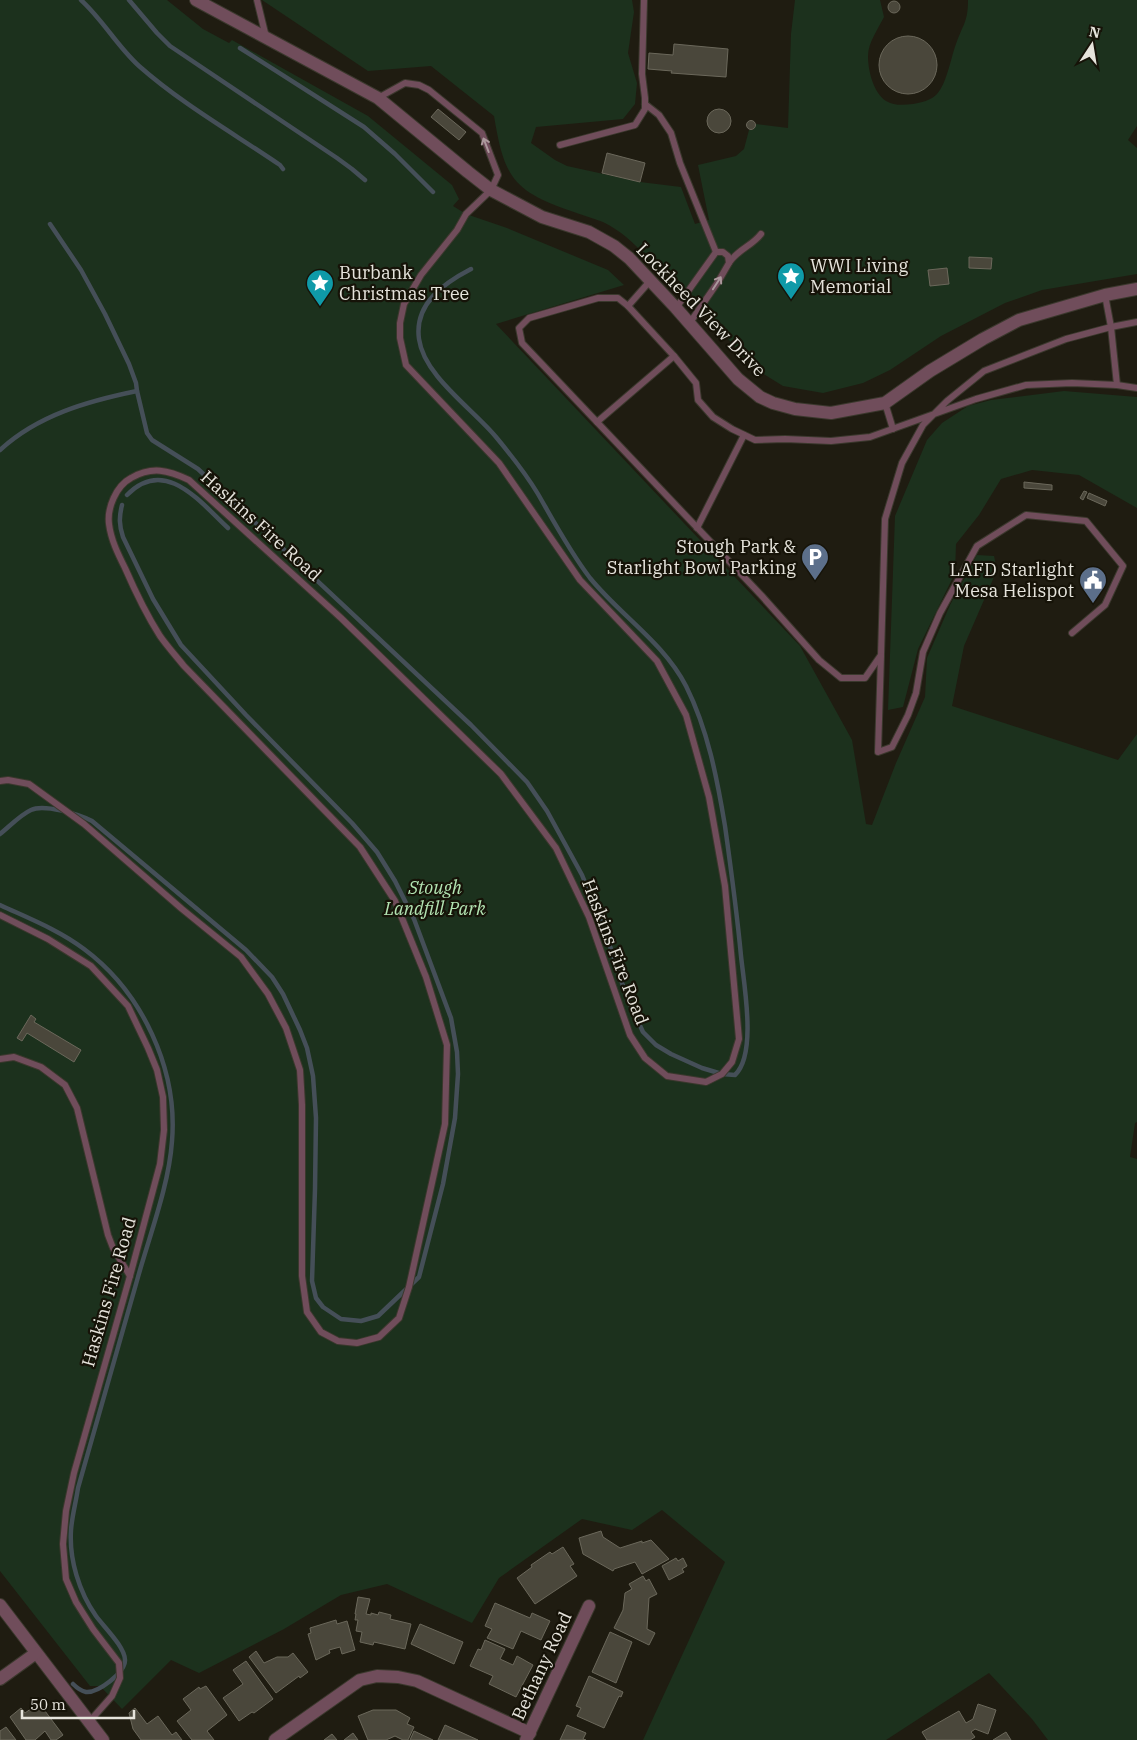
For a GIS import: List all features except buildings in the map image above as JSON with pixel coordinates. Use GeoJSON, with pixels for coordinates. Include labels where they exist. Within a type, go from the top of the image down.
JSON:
{"type":"FeatureCollection","features":[{"type":"Feature","properties":{"kind":"street","name":"Lockheed View Drive"},"geometry":{"type":"LineString","coordinates":[[196,0],[378,98],[491,190],[542,216],[589,232],[614,246],[629,258],[676,308],[738,379],[760,396],[773,403],[795,409],[831,413],[886,403],[930,371],[983,339],[1020,320],[1105,295],[1137,289]]}},
{"type":"Feature","properties":{"kind":"street"},"geometry":{"type":"LineString","coordinates":[[0,1605],[103,1740]]}},
{"type":"Feature","properties":{"kind":"street","name":"Bethany Road"},"geometry":{"type":"LineString","coordinates":[[528,1736],[589,1606]]}},
{"type":"Feature","properties":{"kind":"street"},"geometry":{"type":"LineString","coordinates":[[0,1679],[36,1653]]}},
{"type":"Feature","properties":{"kind":"street"},"geometry":{"type":"LineString","coordinates":[[275,1740],[360,1680],[377,1676],[398,1677],[417,1681],[528,1736]]}},
{"type":"Feature","properties":{"kind":"lane"},"geometry":{"type":"LineString","coordinates":[[257,0],[267,38]]}},
{"type":"Feature","properties":{"kind":"lane"},"geometry":{"type":"LineString","coordinates":[[560,145],[635,125],[640,118],[645,109],[642,74],[644,0]]}},
{"type":"Feature","properties":{"kind":"lane"},"geometry":{"type":"LineString","coordinates":[[378,98],[405,83],[419,85],[429,90],[482,133],[498,175],[491,190]]}},
{"type":"Feature","properties":{"kind":"lane"},"geometry":{"type":"LineString","coordinates":[[645,104],[660,114],[670,133],[716,252]]}},
{"type":"Feature","properties":{"kind":"lane","name":"Haskins Fire Road"},"geometry":{"type":"LineString","coordinates":[[0,781],[8,780],[29,784],[84,824],[182,909],[241,957],[268,994],[286,1028],[300,1070],[302,1105],[302,1276],[307,1312],[320,1332],[338,1341],[357,1343],[379,1337],[399,1318],[409,1287],[445,1124],[446,1045],[426,976],[395,901],[360,847],[184,666],[161,636],[138,598],[114,543],[109,523],[110,508],[115,494],[125,481],[140,473],[159,470],[176,474],[189,480],[341,618],[501,774],[556,848],[589,917],[630,1035],[645,1058],[667,1076],[706,1082],[722,1074],[732,1062],[739,1039],[725,886],[709,797],[686,715],[657,661],[580,580],[499,463],[406,365],[400,338],[400,323],[404,304],[421,275],[457,230],[466,214],[491,190]]}},
{"type":"Feature","properties":{"kind":"lane"},"geometry":{"type":"LineString","coordinates":[[690,324],[734,255],[761,234]]}},
{"type":"Feature","properties":{"kind":"lane"},"geometry":{"type":"LineString","coordinates":[[716,252],[723,252],[728,256],[729,263]]}},
{"type":"Feature","properties":{"kind":"lane"},"geometry":{"type":"LineString","coordinates":[[676,308],[716,252]]}},
{"type":"Feature","properties":{"kind":"lane"},"geometry":{"type":"LineString","coordinates":[[628,306],[650,281]]}},
{"type":"Feature","properties":{"kind":"lane"},"geometry":{"type":"LineString","coordinates":[[1105,295],[1111,326],[1116,385]]}},
{"type":"Feature","properties":{"kind":"lane"},"geometry":{"type":"LineString","coordinates":[[881,655],[865,678],[841,678],[819,660],[761,595],[522,343],[519,328],[529,318],[598,298],[618,298],[628,306],[674,356],[696,383],[698,400],[714,416],[732,429],[755,440],[831,441],[870,436],[976,399],[1026,385],[1116,385],[1137,388]]}},
{"type":"Feature","properties":{"kind":"lane"},"geometry":{"type":"LineString","coordinates":[[1072,633],[1105,605],[1123,566],[1086,521],[1026,514],[977,546],[940,613],[923,652],[916,693],[908,715],[892,747],[878,752],[885,519],[902,463],[923,425],[948,400],[984,371],[1066,339],[1111,326],[1137,322]]}},
{"type":"Feature","properties":{"kind":"lane"},"geometry":{"type":"LineString","coordinates":[[597,422],[674,356]]}},
{"type":"Feature","properties":{"kind":"lane"},"geometry":{"type":"LineString","coordinates":[[886,403],[893,429]]}},
{"type":"Feature","properties":{"kind":"lane"},"geometry":{"type":"LineString","coordinates":[[697,528],[744,435]]}},
{"type":"Feature","properties":{"kind":"lane","name":"Haskins Fire Road"},"geometry":{"type":"LineString","coordinates":[[0,915],[48,939],[91,966],[128,1006],[157,1070],[163,1097],[164,1122],[160,1164],[74,1473],[66,1511],[63,1544],[66,1579],[76,1602],[93,1629],[119,1663],[120,1678],[112,1696],[89,1722]]}},
{"type":"Feature","properties":{"kind":"lane"},"geometry":{"type":"LineString","coordinates":[[0,1060],[14,1057],[41,1067],[65,1085],[77,1108],[108,1235],[113,1248],[130,1276]]}},
{"type":"Feature","properties":{"kind":"green space","name":"Stough Landfill Park"},"geometry":{"type":"Polygon","coordinates":[[[0,0],[167,0],[203,29],[229,43],[232,40],[368,116],[452,185],[459,199],[453,206],[466,214],[507,228],[608,270],[624,285],[496,324],[800,646],[852,740],[866,824],[872,825],[896,763],[925,697],[927,658],[950,605],[977,555],[994,556],[997,570],[964,646],[952,706],[1118,760],[1137,734],[1137,1122],[1135,1123],[1130,1157],[1137,1159],[1137,1740],[1048,1740],[1032,1719],[989,1673],[886,1740],[643,1740],[725,1562],[662,1510],[632,1530],[582,1519],[499,1578],[472,1623],[387,1584],[341,1595],[284,1629],[199,1673],[171,1660],[122,1709],[100,1686],[90,1686],[0,1571],[0,0]]]}},
{"type":"Feature","properties":{"kind":"green space"},"geometry":{"type":"Polygon","coordinates":[[[262,0],[632,0],[634,12],[628,53],[637,83],[635,104],[623,119],[536,127],[531,143],[567,166],[640,182],[681,187],[695,224],[709,220],[698,165],[736,156],[744,149],[749,130],[753,130],[756,124],[788,128],[791,34],[795,0],[880,0],[884,17],[868,51],[870,74],[881,97],[889,103],[903,105],[929,100],[940,89],[946,77],[966,18],[968,0],[1137,0],[1137,126],[1128,140],[1137,148],[1137,274],[1042,290],[1005,303],[941,336],[890,370],[863,383],[823,393],[783,386],[751,366],[669,269],[663,275],[636,245],[603,222],[551,204],[523,188],[507,167],[494,116],[431,66],[368,71],[262,0]]]}},
{"type":"Feature","properties":{"kind":"green space"},"geometry":{"type":"Polygon","coordinates":[[[1064,391],[1137,397],[1137,508],[1079,475],[1032,470],[1001,479],[979,515],[956,544],[955,573],[918,649],[903,707],[888,710],[895,516],[927,440],[942,423],[968,406],[991,400],[1064,391]]]}},
{"type":"Feature","properties":{"kind":"waterway"},"geometry":{"type":"LineString","coordinates":[[81,0],[131,58],[155,80],[190,106],[280,165],[283,169]]}},
{"type":"Feature","properties":{"kind":"waterway"},"geometry":{"type":"LineString","coordinates":[[129,0],[170,46],[337,158],[365,180]]}},
{"type":"Feature","properties":{"kind":"waterway"},"geometry":{"type":"LineString","coordinates":[[240,48],[364,127],[395,154],[433,192]]}},
{"type":"Feature","properties":{"kind":"waterway"},"geometry":{"type":"LineString","coordinates":[[0,450],[31,427],[64,411],[137,391],[129,364],[105,314],[81,270],[50,224]]}},
{"type":"Feature","properties":{"kind":"waterway"},"geometry":{"type":"LineString","coordinates":[[137,391],[147,433],[152,440],[198,469],[471,725],[527,782],[547,811],[582,875],[605,931],[627,998],[643,1032],[656,1045],[671,1054],[702,1068],[722,1074],[735,1075],[742,1065],[746,1052],[746,1001],[725,826],[706,737],[694,703],[677,670],[654,643],[590,578],[518,465],[486,426],[439,379],[423,353],[419,339],[419,327],[421,315],[426,305],[441,288],[471,269]]}},
{"type":"Feature","properties":{"kind":"waterway"},"geometry":{"type":"LineString","coordinates":[[127,495],[141,484],[155,480],[168,481],[194,496],[228,528]]}},
{"type":"Feature","properties":{"kind":"waterway"},"geometry":{"type":"LineString","coordinates":[[0,834],[23,815],[37,808],[53,809],[79,815],[92,821],[246,950],[272,977],[283,994],[300,1030],[307,1048],[313,1076],[316,1118],[312,1281],[316,1298],[323,1307],[341,1319],[361,1321],[378,1316],[419,1277],[443,1184],[455,1118],[458,1074],[457,1052],[451,1018],[414,919],[395,881],[377,852],[352,823],[246,715],[181,645],[153,599],[123,537],[120,521],[122,505]]}},
{"type":"Feature","properties":{"kind":"waterway"},"geometry":{"type":"LineString","coordinates":[[0,905],[74,942],[105,967],[123,987],[139,1010],[152,1034],[162,1060],[169,1087],[172,1114],[172,1141],[163,1192],[78,1488],[71,1530],[72,1552],[80,1586],[90,1607],[122,1649],[125,1660],[121,1671],[104,1686],[86,1692],[73,1684]]}},
{"type":"Feature","properties":{"kind":"place","name":"WWI Living Memorial"},"geometry":{"type":"Point","coordinates":[791,300]}},
{"type":"Feature","properties":{"kind":"place","name":"Burbank Christmas Tree"},"geometry":{"type":"Point","coordinates":[320,307]}},
{"type":"Feature","properties":{"kind":"place","name":"Stough Park & Starlight Bowl Parking"},"geometry":{"type":"Point","coordinates":[815,581]}},
{"type":"Feature","properties":{"kind":"place","name":"LAFD Starlight Mesa Helispot"},"geometry":{"type":"Point","coordinates":[1093,604]}}]}
